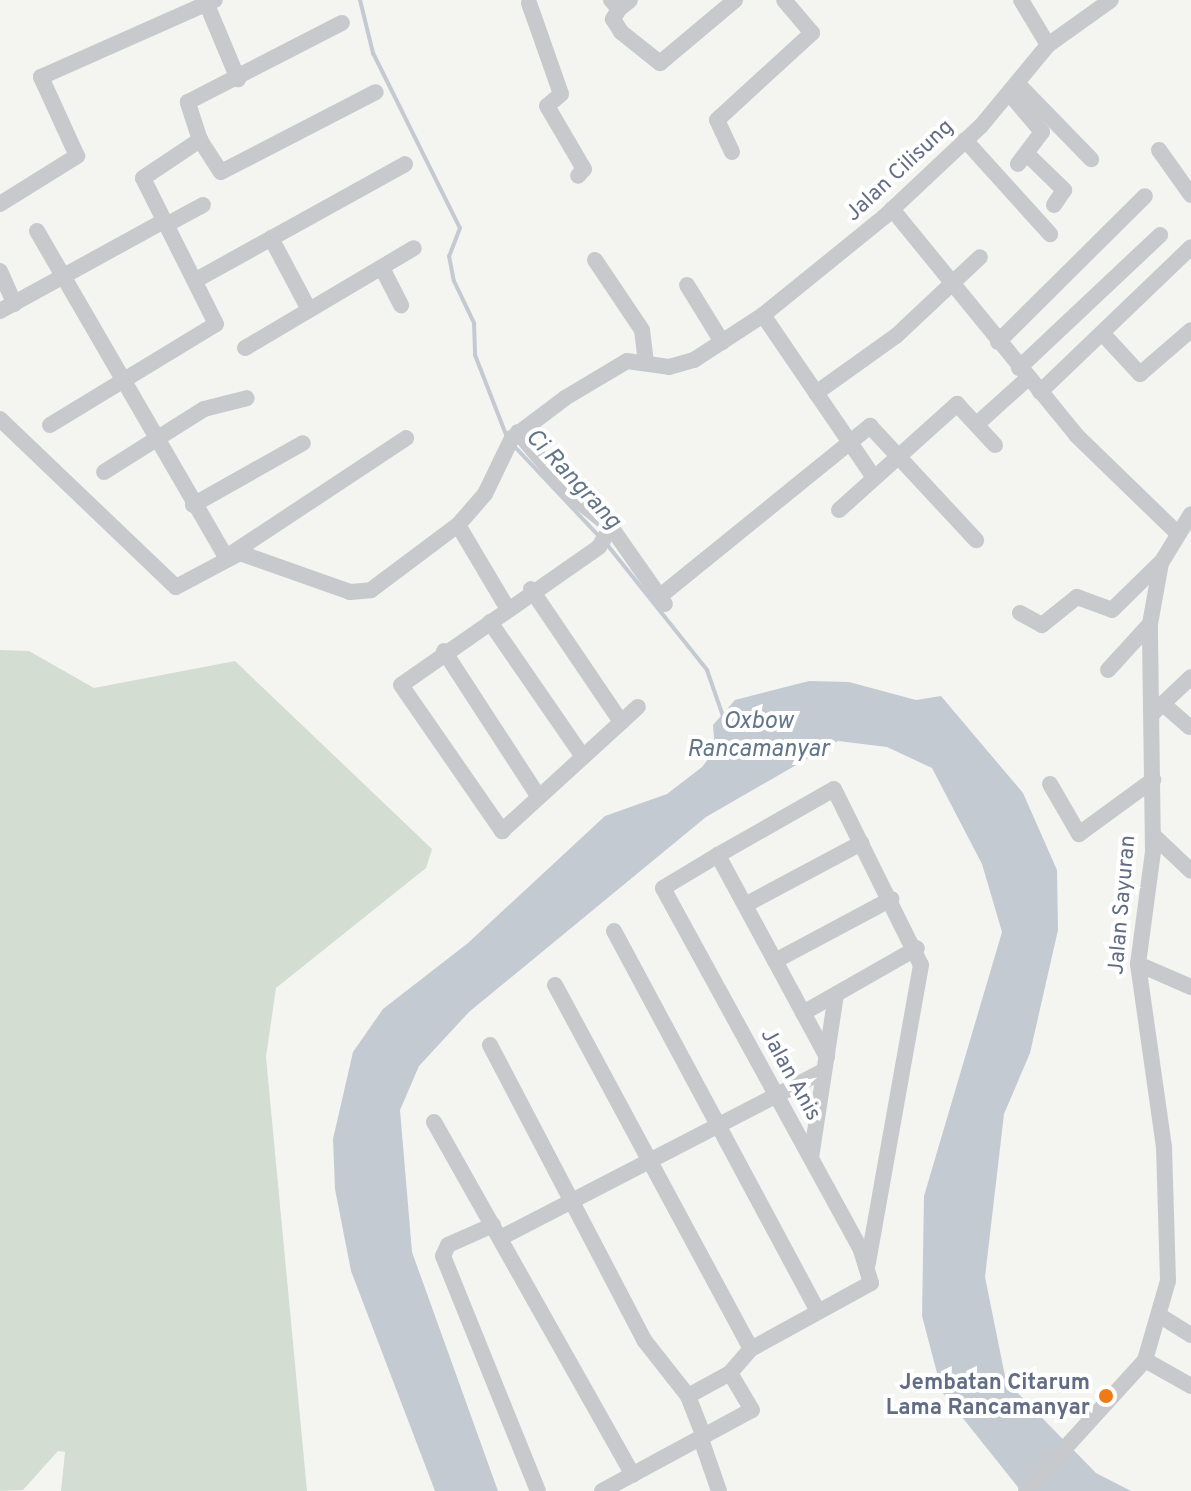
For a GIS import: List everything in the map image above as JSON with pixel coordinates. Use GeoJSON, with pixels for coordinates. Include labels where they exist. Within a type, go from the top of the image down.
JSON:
{"type":"FeatureCollection","features":[{"type":"Feature","properties":{"kind":"street"},"geometry":{"type":"LineString","coordinates":[[620,3],[613,19],[621,32],[660,63],[735,0]]}},
{"type":"Feature","properties":{"kind":"street"},"geometry":{"type":"LineString","coordinates":[[732,152],[717,120],[812,33],[784,0]]}},
{"type":"Feature","properties":{"kind":"street"},"geometry":{"type":"LineString","coordinates":[[1021,0],[1048,45]]}},
{"type":"Feature","properties":{"kind":"street","name":"Jalan Cilisung"},"geometry":{"type":"LineString","coordinates":[[511,441],[601,373],[627,361],[680,366],[763,315],[892,209],[965,140],[1014,88],[1048,45],[1111,0]]}},
{"type":"Feature","properties":{"kind":"street"},"geometry":{"type":"LineString","coordinates":[[0,204],[77,156],[41,77],[209,1],[238,79]]}},
{"type":"Feature","properties":{"kind":"street"},"geometry":{"type":"LineString","coordinates":[[529,1],[561,94],[547,106],[584,169],[578,176]]}},
{"type":"Feature","properties":{"kind":"street"},"geometry":{"type":"LineString","coordinates":[[342,23],[188,102],[200,140],[221,172],[376,92]]}},
{"type":"Feature","properties":{"kind":"street"},"geometry":{"type":"LineString","coordinates":[[1014,88],[1091,159]]}},
{"type":"Feature","properties":{"kind":"street"},"geometry":{"type":"LineString","coordinates":[[1014,88],[1042,132],[1023,159],[1064,190],[1054,205]]}},
{"type":"Feature","properties":{"kind":"street"},"geometry":{"type":"LineString","coordinates":[[50,425],[215,325],[144,174],[200,140]]}},
{"type":"Feature","properties":{"kind":"street"},"geometry":{"type":"LineString","coordinates":[[965,140],[1050,234]]}},
{"type":"Feature","properties":{"kind":"street"},"geometry":{"type":"LineString","coordinates":[[1159,150],[1191,195]]}},
{"type":"Feature","properties":{"kind":"street"},"geometry":{"type":"LineString","coordinates":[[196,280],[405,164]]}},
{"type":"Feature","properties":{"kind":"street"},"geometry":{"type":"LineString","coordinates":[[998,342],[1145,196]]}},
{"type":"Feature","properties":{"kind":"street"},"geometry":{"type":"LineString","coordinates":[[0,271],[8,308],[203,205]]}},
{"type":"Feature","properties":{"kind":"street"},"geometry":{"type":"LineString","coordinates":[[892,209],[951,286],[1040,392],[1177,533]]}},
{"type":"Feature","properties":{"kind":"street"},"geometry":{"type":"LineString","coordinates":[[37,231],[154,441],[228,555],[363,593],[458,525],[485,494],[511,441],[570,494],[605,538],[663,601],[870,426],[901,452],[976,540]]}},
{"type":"Feature","properties":{"kind":"street"},"geometry":{"type":"LineString","coordinates":[[977,424],[1160,235]]}},
{"type":"Feature","properties":{"kind":"street"},"geometry":{"type":"LineString","coordinates":[[271,238],[308,308]]}},
{"type":"Feature","properties":{"kind":"street"},"geometry":{"type":"LineString","coordinates":[[1040,392],[1191,247]]}},
{"type":"Feature","properties":{"kind":"street"},"geometry":{"type":"LineString","coordinates":[[245,348],[414,248]]}},
{"type":"Feature","properties":{"kind":"street"},"geometry":{"type":"LineString","coordinates":[[816,393],[951,286],[980,257]]}},
{"type":"Feature","properties":{"kind":"street"},"geometry":{"type":"LineString","coordinates":[[595,260],[642,330],[646,363]]}},
{"type":"Feature","properties":{"kind":"street"},"geometry":{"type":"LineString","coordinates":[[382,268],[401,305]]}},
{"type":"Feature","properties":{"kind":"street"},"geometry":{"type":"LineString","coordinates":[[687,285],[722,342]]}},
{"type":"Feature","properties":{"kind":"street"},"geometry":{"type":"LineString","coordinates":[[763,315],[872,475]]}},
{"type":"Feature","properties":{"kind":"street"},"geometry":{"type":"LineString","coordinates":[[1102,333],[1140,374],[1191,330]]}},
{"type":"Feature","properties":{"kind":"street"},"geometry":{"type":"LineString","coordinates":[[104,472],[204,409],[247,398]]}},
{"type":"Feature","properties":{"kind":"street"},"geometry":{"type":"LineString","coordinates":[[839,510],[872,475],[957,404],[995,445]]}},
{"type":"Feature","properties":{"kind":"street"},"geometry":{"type":"LineString","coordinates":[[0,419],[176,587],[406,438]]}},
{"type":"Feature","properties":{"kind":"street"},"geometry":{"type":"LineString","coordinates":[[193,505],[303,443]]}},
{"type":"Feature","properties":{"kind":"street","name":"Jalan Sayuran"},"geometry":{"type":"LineString","coordinates":[[1026,1491],[1145,1360],[1162,1317],[1170,1247],[1164,1147],[1138,964],[1153,835],[1158,708],[1150,624],[1161,563],[1191,514]]}},
{"type":"Feature","properties":{"kind":"street"},"geometry":{"type":"LineString","coordinates":[[458,525],[506,606]]}},
{"type":"Feature","properties":{"kind":"street"},"geometry":{"type":"LineString","coordinates":[[605,538],[506,606],[490,622],[444,651],[401,685],[501,830],[638,707]]}},
{"type":"Feature","properties":{"kind":"street"},"geometry":{"type":"LineString","coordinates":[[1020,613],[1042,625],[1077,597],[1112,610],[1161,563]]}},
{"type":"Feature","properties":{"kind":"street"},"geometry":{"type":"LineString","coordinates":[[531,589],[621,722]]}},
{"type":"Feature","properties":{"kind":"street"},"geometry":{"type":"LineString","coordinates":[[490,622],[583,757]]}},
{"type":"Feature","properties":{"kind":"street"},"geometry":{"type":"LineString","coordinates":[[1108,670],[1150,624]]}},
{"type":"Feature","properties":{"kind":"street"},"geometry":{"type":"LineString","coordinates":[[444,651],[538,796]]}},
{"type":"Feature","properties":{"kind":"street"},"geometry":{"type":"LineString","coordinates":[[1189,727],[1158,708],[1191,677]]}},
{"type":"Feature","properties":{"kind":"street"},"geometry":{"type":"LineString","coordinates":[[1050,784],[1079,834],[1153,780]]}},
{"type":"Feature","properties":{"kind":"street"},"geometry":{"type":"LineString","coordinates":[[826,1064],[803,1013],[718,855],[834,789],[917,948],[921,965],[868,1263]]}},
{"type":"Feature","properties":{"kind":"street"},"geometry":{"type":"LineString","coordinates":[[1153,835],[1191,871]]}},
{"type":"Feature","properties":{"kind":"street"},"geometry":{"type":"LineString","coordinates":[[745,905],[861,843]]}},
{"type":"Feature","properties":{"kind":"street","name":"Jalan Anis"},"geometry":{"type":"LineString","coordinates":[[718,855],[663,888],[868,1263],[871,1283],[817,1310]]}},
{"type":"Feature","properties":{"kind":"street"},"geometry":{"type":"LineString","coordinates":[[775,961],[891,899]]}},
{"type":"Feature","properties":{"kind":"street"},"geometry":{"type":"LineString","coordinates":[[614,931],[817,1310],[751,1349],[730,1373],[688,1396]]}},
{"type":"Feature","properties":{"kind":"street"},"geometry":{"type":"LineString","coordinates":[[803,1013],[917,948]]}},
{"type":"Feature","properties":{"kind":"street"},"geometry":{"type":"LineString","coordinates":[[1138,964],[1191,987]]}},
{"type":"Feature","properties":{"kind":"street"},"geometry":{"type":"LineString","coordinates":[[555,985],[654,1160],[751,1349]]}},
{"type":"Feature","properties":{"kind":"street"},"geometry":{"type":"LineString","coordinates":[[811,1158],[836,995]]}},
{"type":"Feature","properties":{"kind":"street"},"geometry":{"type":"LineString","coordinates":[[490,1045],[644,1340],[688,1396],[706,1463],[719,1491]]}},
{"type":"Feature","properties":{"kind":"street"},"geometry":{"type":"LineString","coordinates":[[538,1491],[443,1256],[448,1245],[497,1231],[573,1201],[776,1096],[826,1064]]}},
{"type":"Feature","properties":{"kind":"street"},"geometry":{"type":"LineString","coordinates":[[434,1122],[633,1475]]}},
{"type":"Feature","properties":{"kind":"street"},"geometry":{"type":"LineString","coordinates":[[1162,1317],[1191,1335]]}},
{"type":"Feature","properties":{"kind":"street"},"geometry":{"type":"LineString","coordinates":[[1145,1360],[1191,1386]]}},
{"type":"Feature","properties":{"kind":"street"},"geometry":{"type":"LineString","coordinates":[[602,1491],[752,1410],[730,1373]]}},
{"type":"Feature","properties":{"kind":"shaded area"},"geometry":{"type":"Polygon","coordinates":[[[0,650],[29,651],[94,688],[235,661],[432,849],[426,868],[276,988],[266,1057],[307,1491],[61,1491],[65,1452],[58,1451],[23,1490],[0,1491],[0,650]]]}},
{"type":"Feature","properties":{"kind":"water","name":"Oxbow Rancamanyar"},"geometry":{"type":"Polygon","coordinates":[[[809,681],[849,682],[916,700],[941,696],[1023,793],[1057,870],[1058,930],[1030,1053],[1004,1114],[985,1277],[1006,1381],[1096,1473],[1131,1491],[1021,1491],[942,1392],[922,1316],[924,1196],[1002,932],[982,864],[932,768],[887,747],[838,741],[706,817],[469,1012],[419,1066],[400,1110],[412,1252],[498,1491],[435,1491],[351,1271],[335,1189],[333,1139],[353,1052],[383,1009],[468,943],[605,816],[667,794],[702,767],[715,750],[713,725],[735,700],[809,681]]]}},
{"type":"Feature","properties":{"kind":"waterway","name":"Ci Rangrang"},"geometry":{"type":"LineString","coordinates":[[360,0],[373,53],[460,228],[449,256],[454,281],[474,323],[475,355],[507,437]]}},
{"type":"Feature","properties":{"kind":"waterway","name":"Ci Rangrang"},"geometry":{"type":"LineString","coordinates":[[515,447],[599,536]]}},
{"type":"Feature","properties":{"kind":"waterway","name":"Ci Rangrang"},"geometry":{"type":"LineString","coordinates":[[605,542],[707,670],[724,719]]}},
{"type":"Feature","properties":{"kind":"place","name":"Jembatan Citarum Lama Rancamanyar"},"geometry":{"type":"Point","coordinates":[1106,1396]}}]}
